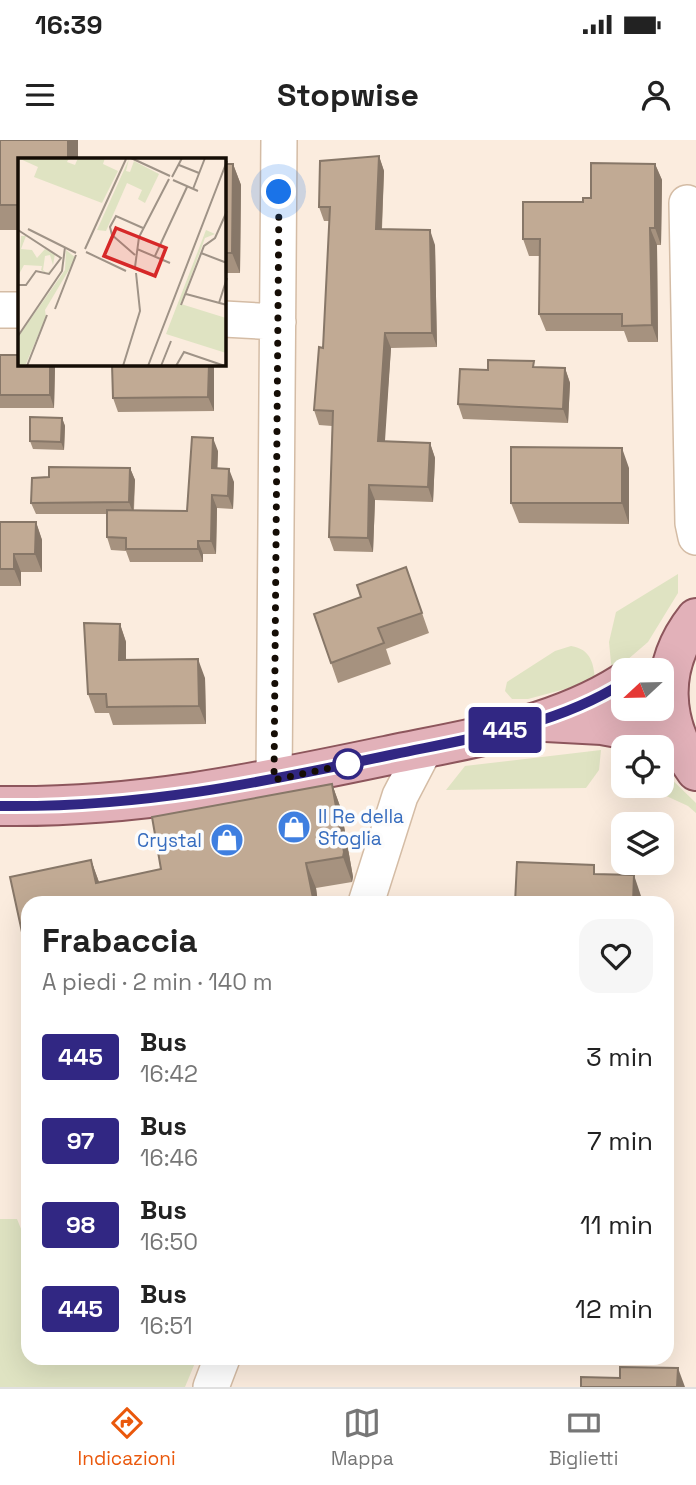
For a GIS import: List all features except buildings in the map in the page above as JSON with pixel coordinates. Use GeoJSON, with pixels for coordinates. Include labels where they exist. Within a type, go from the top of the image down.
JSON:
{"type":"FeatureCollection","features":[{"type":"Feature","properties":{"kind":"main road"},"geometry":{"type":"LineString","coordinates":[[657,658],[686,634]]}},
{"type":"Feature","properties":{"kind":"main road"},"geometry":{"type":"LineString","coordinates":[[686,634],[670,670],[668,702],[674,733],[689,762]]}},
{"type":"Feature","properties":{"kind":"main road"},"geometry":{"type":"LineString","coordinates":[[0,806],[113,804],[274,780],[541,722],[611,689]]}},
{"type":"Feature","properties":{"kind":"main road"},"geometry":{"type":"LineString","coordinates":[[541,722],[602,725],[651,734],[689,762]]}},
{"type":"Feature","properties":{"kind":"street"},"geometry":{"type":"LineString","coordinates":[[274,780],[279,140]]}},
{"type":"Feature","properties":{"kind":"street"},"geometry":{"type":"LineString","coordinates":[[687,203],[693,523],[696,537]]}},
{"type":"Feature","properties":{"kind":"street"},"geometry":{"type":"LineString","coordinates":[[0,310],[18,310]]}},
{"type":"Feature","properties":{"kind":"street"},"geometry":{"type":"LineString","coordinates":[[226,319],[278,322]]}},
{"type":"Feature","properties":{"kind":"street"},"geometry":{"type":"LineString","coordinates":[[368,896],[400,796],[425,748]]}},
{"type":"Feature","properties":{"kind":"street"},"geometry":{"type":"LineString","coordinates":[[211,1387],[219,1365]]}},
{"type":"Feature","properties":{"kind":"green space"},"geometry":{"type":"Polygon","coordinates":[[[678,574],[678,593],[648,642],[629,658],[611,658],[611,663],[609,642],[616,612],[678,574]]]}},
{"type":"Feature","properties":{"kind":"green space"},"geometry":{"type":"Polygon","coordinates":[[[571,646],[583,650],[590,658],[595,681],[528,699],[512,699],[505,691],[507,682],[555,651],[571,646]]]}},
{"type":"Feature","properties":{"kind":"green space"},"geometry":{"type":"Polygon","coordinates":[[[601,750],[599,770],[586,788],[446,790],[465,766],[601,750]]]}},
{"type":"Feature","properties":{"kind":"green space"},"geometry":{"type":"Polygon","coordinates":[[[674,782],[696,803],[696,813],[671,798],[674,798],[674,782]]]}},
{"type":"Feature","properties":{"kind":"green space"},"geometry":{"type":"Polygon","coordinates":[[[0,1219],[17,1219],[21,1229],[21,1365],[194,1365],[185,1387],[0,1387],[0,1219]]]}},
{"type":"Feature","properties":{"kind":"bus line","name":"445"},"geometry":{"type":"LineString","coordinates":[[0,806],[100,805],[165,799],[274,780],[541,722],[611,689]]}},
{"type":"Feature","properties":{"kind":"place","name":"Il Re della Sfoglia"},"geometry":{"type":"Point","coordinates":[294,827]}},
{"type":"Feature","properties":{"kind":"place","name":"Crystal"},"geometry":{"type":"Point","coordinates":[227,840]}},
{"type":"Feature","properties":{"kind":"route"},"geometry":{"type":"LineString","coordinates":[[279,192],[274,780],[348,764]]}}]}
